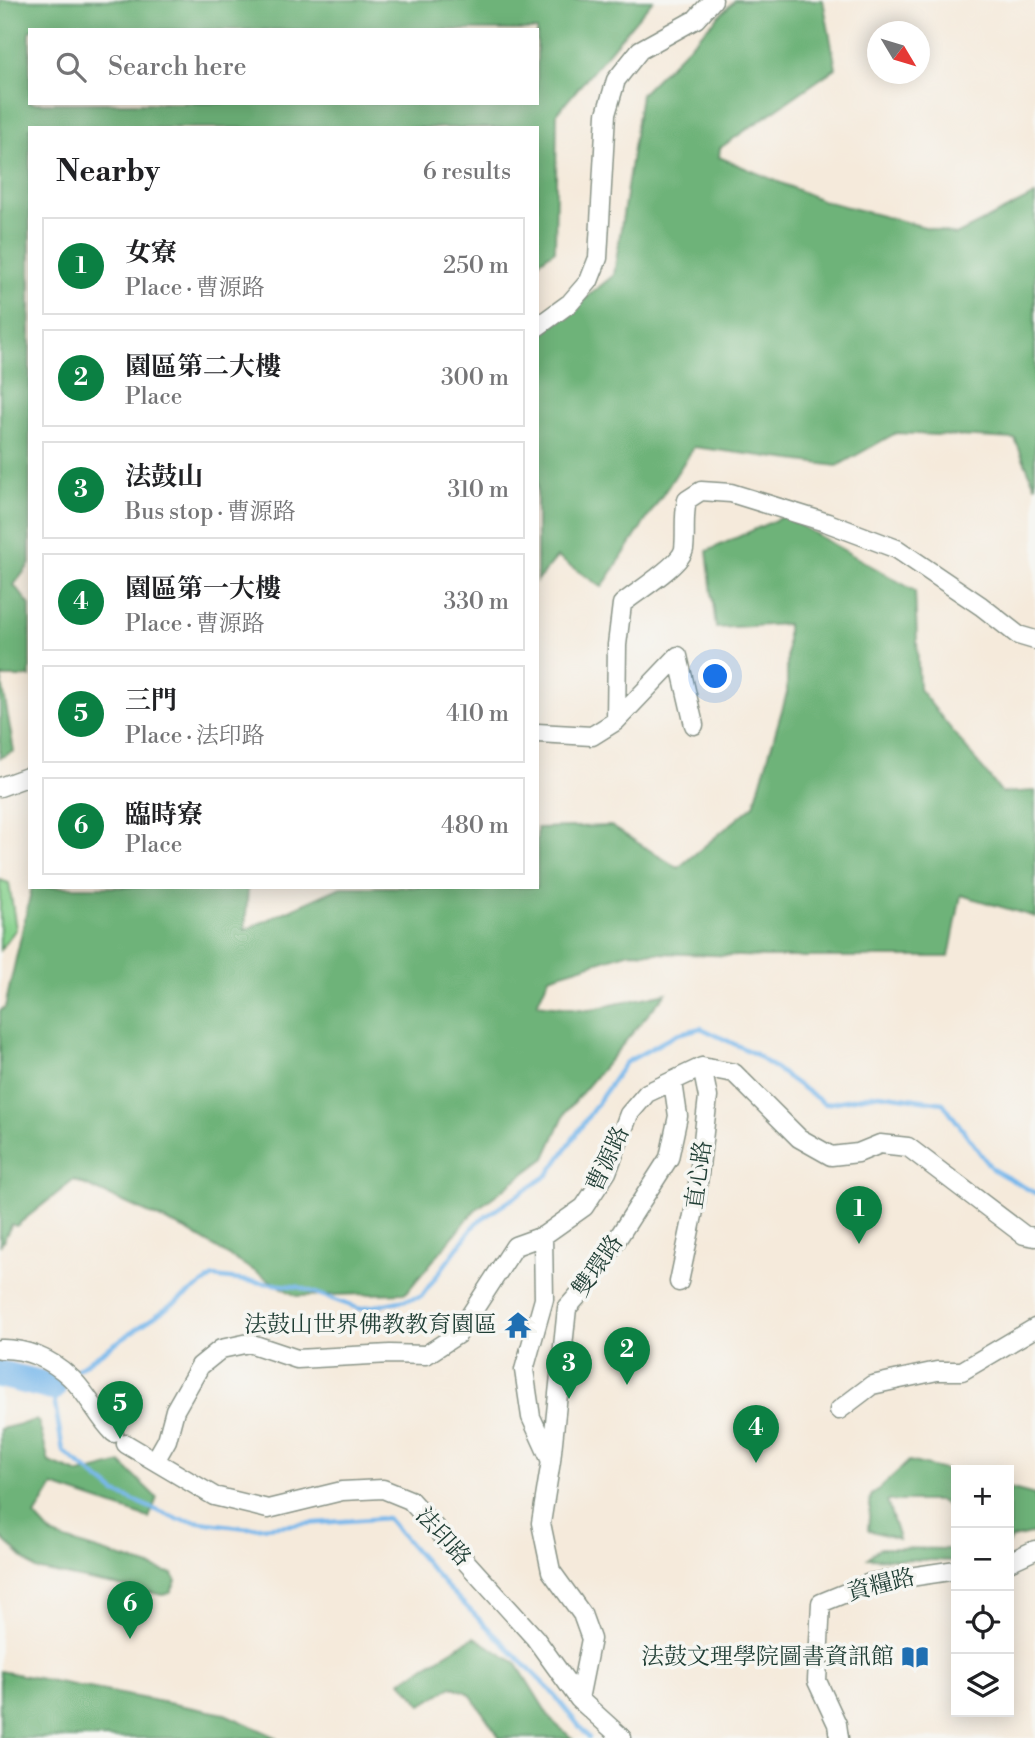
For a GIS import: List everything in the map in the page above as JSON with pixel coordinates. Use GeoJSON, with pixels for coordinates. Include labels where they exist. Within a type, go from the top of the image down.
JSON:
{"type":"FeatureCollection","features":[{"type":"Feature","properties":{"kind":"street"},"geometry":{"type":"LineString","coordinates":[[539,326],[570,303],[589,281],[598,258],[606,114],[616,80],[640,50],[696,19],[713,0]]}},
{"type":"Feature","properties":{"kind":"street"},"geometry":{"type":"LineString","coordinates":[[616,721],[617,645],[622,604],[671,568],[684,552],[683,517],[687,500],[701,491],[731,493],[779,507],[897,550],[1018,635],[1035,640]]}},
{"type":"Feature","properties":{"kind":"street"},"geometry":{"type":"LineString","coordinates":[[539,733],[592,736],[616,721],[678,656],[694,725]]}},
{"type":"Feature","properties":{"kind":"street"},"geometry":{"type":"LineString","coordinates":[[0,787],[28,777]]}},
{"type":"Feature","properties":{"kind":"street"},"geometry":{"type":"LineString","coordinates":[[702,1067],[734,1073],[799,1138],[831,1156],[858,1153],[880,1144],[908,1147],[1004,1221],[1024,1235],[1035,1237]]}},
{"type":"Feature","properties":{"kind":"street","name":"曹源路"},"geometry":{"type":"LineString","coordinates":[[155,1461],[167,1440],[176,1410],[200,1366],[221,1349],[249,1343],[297,1359],[390,1354],[426,1355],[458,1334],[515,1246],[543,1236],[584,1207],[607,1172],[629,1114],[647,1093],[702,1067]]}},
{"type":"Feature","properties":{"kind":"street","name":"直心路"},"geometry":{"type":"LineString","coordinates":[[679,1282],[696,1201],[708,1097],[702,1067]]}},
{"type":"Feature","properties":{"kind":"street","name":"雙環路"},"geometry":{"type":"LineString","coordinates":[[579,1699],[591,1639],[582,1614],[551,1571],[541,1523],[551,1461],[567,1308],[589,1283],[668,1158],[678,1116],[673,1082]]}},
{"type":"Feature","properties":{"kind":"street"},"geometry":{"type":"LineString","coordinates":[[543,1236],[544,1299],[524,1370],[531,1417],[551,1461]]}},
{"type":"Feature","properties":{"kind":"street"},"geometry":{"type":"LineString","coordinates":[[544,1299],[580,1293]]}},
{"type":"Feature","properties":{"kind":"street"},"geometry":{"type":"LineString","coordinates":[[839,1410],[873,1385],[937,1371],[962,1371],[1035,1328]]}},
{"type":"Feature","properties":{"kind":"street","name":"法印路"},"geometry":{"type":"LineString","coordinates":[[0,1349],[15,1348],[40,1356],[71,1377],[103,1422],[120,1439],[214,1496],[268,1508],[342,1491],[383,1489],[410,1500],[535,1638],[579,1699],[622,1738]]}},
{"type":"Feature","properties":{"kind":"street"},"geometry":{"type":"LineString","coordinates":[[1014,1560],[1035,1550]]}},
{"type":"Feature","properties":{"kind":"street","name":"資糧路"},"geometry":{"type":"LineString","coordinates":[[839,1738],[837,1724],[817,1681],[821,1603],[870,1583],[951,1571]]}},
{"type":"Feature","properties":{"kind":"green space"},"geometry":{"type":"Polygon","coordinates":[[[0,0],[653,0],[557,113],[555,250],[539,262],[539,126],[28,126],[28,567],[14,585],[28,602],[28,677],[1,677],[14,751],[0,758],[0,0]]]}},
{"type":"Feature","properties":{"kind":"green space"},"geometry":{"type":"Polygon","coordinates":[[[735,0],[823,0],[836,68],[720,148],[719,157],[824,201],[956,235],[1035,195],[1035,486],[1015,439],[896,433],[837,466],[694,447],[602,587],[557,557],[539,579],[539,335],[614,275],[641,94],[735,0]]]}},
{"type":"Feature","properties":{"kind":"green space"},"geometry":{"type":"Polygon","coordinates":[[[784,516],[915,591],[919,689],[1002,793],[1035,791],[1035,917],[961,895],[949,957],[767,957],[630,952],[549,977],[537,1004],[588,1010],[666,993],[565,1113],[545,1158],[474,1211],[406,1293],[296,1296],[186,1230],[74,1180],[16,1226],[12,1224],[0,1246],[0,1011],[5,1007],[32,889],[248,889],[245,930],[337,889],[539,889],[539,828],[611,826],[678,868],[754,805],[787,693],[787,624],[716,628],[707,551],[784,516]]]}},
{"type":"Feature","properties":{"kind":"green space"},"geometry":{"type":"Polygon","coordinates":[[[0,880],[9,883],[16,929],[0,950],[0,880]]]}},
{"type":"Feature","properties":{"kind":"green space"},"geometry":{"type":"Polygon","coordinates":[[[38,1420],[49,1462],[80,1474],[121,1463],[157,1498],[149,1518],[53,1486],[35,1516],[53,1536],[173,1574],[176,1581],[170,1593],[163,1595],[35,1569],[0,1536],[0,1429],[38,1420]]]}},
{"type":"Feature","properties":{"kind":"green space"},"geometry":{"type":"Polygon","coordinates":[[[909,1461],[951,1472],[951,1509],[940,1501],[887,1501],[899,1539],[868,1530],[871,1496],[909,1461]]]}},
{"type":"Feature","properties":{"kind":"green space"},"geometry":{"type":"Polygon","coordinates":[[[1014,1489],[1035,1495],[1035,1533],[1014,1538],[1014,1489]]]}},
{"type":"Feature","properties":{"kind":"green space"},"geometry":{"type":"Polygon","coordinates":[[[879,1548],[951,1549],[951,1561],[868,1558],[879,1548]]]}},
{"type":"Feature","properties":{"kind":"green space"},"geometry":{"type":"Polygon","coordinates":[[[474,1637],[516,1663],[552,1721],[572,1738],[500,1738],[470,1694],[452,1686],[422,1705],[401,1681],[474,1637]]]}},
{"type":"Feature","properties":{"kind":"green space"},"geometry":{"type":"Polygon","coordinates":[[[0,1671],[225,1714],[278,1738],[0,1738],[0,1671]]]}},
{"type":"Feature","properties":{"kind":"waterway"},"geometry":{"type":"LineString","coordinates":[[73,1372],[213,1277],[299,1287],[360,1309],[421,1297],[476,1223],[548,1175],[625,1063],[677,1034],[701,1028],[755,1054],[825,1104],[879,1094],[943,1103],[992,1169],[1035,1193]]}},
{"type":"Feature","properties":{"kind":"waterway"},"geometry":{"type":"LineString","coordinates":[[0,1374],[52,1387]]}},
{"type":"Feature","properties":{"kind":"waterway"},"geometry":{"type":"LineString","coordinates":[[66,1377],[52,1387],[63,1451],[116,1493],[177,1519],[247,1528],[387,1518],[446,1586],[550,1690],[589,1738]]}},
{"type":"Feature","properties":{"kind":"place","name":"女寮"},"geometry":{"type":"Point","coordinates":[859,1244]}},
{"type":"Feature","properties":{"kind":"place","name":"法鼓山世界佛教教育園區"},"geometry":{"type":"Point","coordinates":[518,1325]}},
{"type":"Feature","properties":{"kind":"place","name":"園區第二大樓"},"geometry":{"type":"Point","coordinates":[627,1385]}},
{"type":"Feature","properties":{"kind":"place","name":"法鼓山"},"geometry":{"type":"Point","coordinates":[569,1399]}},
{"type":"Feature","properties":{"kind":"place","name":"三門"},"geometry":{"type":"Point","coordinates":[120,1439]}},
{"type":"Feature","properties":{"kind":"place","name":"園區第一大樓"},"geometry":{"type":"Point","coordinates":[756,1463]}},
{"type":"Feature","properties":{"kind":"place","name":"臨時寮"},"geometry":{"type":"Point","coordinates":[130,1639]}},
{"type":"Feature","properties":{"kind":"place","name":"法鼓文理學院圖書資訊館"},"geometry":{"type":"Point","coordinates":[915,1657]}}]}
